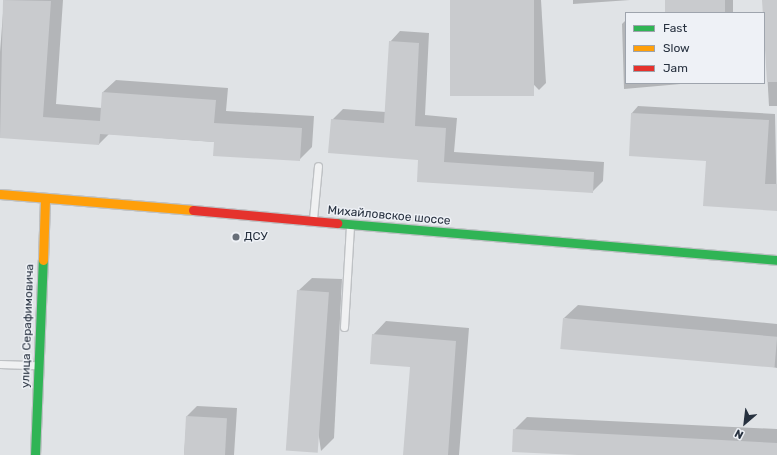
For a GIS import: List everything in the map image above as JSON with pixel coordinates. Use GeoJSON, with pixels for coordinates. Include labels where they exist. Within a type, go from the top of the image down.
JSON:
{"type":"FeatureCollection","features":[{"type":"Feature","properties":{"kind":"main road","name":"Михайловское шоссе"},"geometry":{"type":"LineString","coordinates":[[0,194],[777,260]]}},
{"type":"Feature","properties":{"kind":"main road","name":"улица Серафимовича"},"geometry":{"type":"LineString","coordinates":[[35,455],[45,198]]}},
{"type":"Feature","properties":{"kind":"lane"},"geometry":{"type":"LineString","coordinates":[[312,221],[318,166]]}},
{"type":"Feature","properties":{"kind":"lane"},"geometry":{"type":"LineString","coordinates":[[344,327],[350,224]]}},
{"type":"Feature","properties":{"kind":"lane"},"geometry":{"type":"LineString","coordinates":[[0,364],[38,365]]}},
{"type":"Feature","properties":{"kind":"building"},"geometry":{"type":"Polygon","coordinates":[[[3,0],[51,1],[43,117],[100,121],[102,92],[216,100],[214,123],[302,128],[300,161],[213,156],[214,142],[100,134],[99,145],[0,138],[3,0]]]}},
{"type":"Feature","properties":{"kind":"building"},"geometry":{"type":"Polygon","coordinates":[[[450,0],[534,0],[534,96],[450,96],[450,0]]]}},
{"type":"Feature","properties":{"kind":"building"},"geometry":{"type":"Polygon","coordinates":[[[665,0],[725,0],[725,12],[665,12],[665,0]]]}},
{"type":"Feature","properties":{"kind":"building"},"geometry":{"type":"Polygon","coordinates":[[[762,0],[777,0],[777,82],[767,82],[765,12],[763,12],[762,0]]]}},
{"type":"Feature","properties":{"kind":"building"},"geometry":{"type":"Polygon","coordinates":[[[389,41],[419,43],[415,126],[446,128],[444,162],[594,172],[593,193],[417,182],[418,160],[328,153],[331,119],[384,123],[389,41]]]}},
{"type":"Feature","properties":{"kind":"building"},"geometry":{"type":"Polygon","coordinates":[[[631,113],[769,120],[765,184],[777,184],[777,211],[703,206],[706,161],[629,156],[631,113]]]}},
{"type":"Feature","properties":{"kind":"building"},"geometry":{"type":"Polygon","coordinates":[[[297,290],[329,292],[318,453],[286,451],[297,290]]]}},
{"type":"Feature","properties":{"kind":"building"},"geometry":{"type":"Polygon","coordinates":[[[563,318],[777,337],[774,368],[560,349],[563,318]]]}},
{"type":"Feature","properties":{"kind":"building"},"geometry":{"type":"Polygon","coordinates":[[[372,334],[456,341],[448,455],[403,455],[410,367],[370,364],[372,334]]]}},
{"type":"Feature","properties":{"kind":"building"},"geometry":{"type":"Polygon","coordinates":[[[186,416],[227,418],[225,455],[184,455],[186,416]]]}},
{"type":"Feature","properties":{"kind":"building"},"geometry":{"type":"Polygon","coordinates":[[[513,429],[777,443],[777,455],[578,455],[512,452],[513,429]]]}},
{"type":"Feature","properties":{"kind":"traffic: fast"},"geometry":{"type":"LineString","coordinates":[[337,223],[777,260]]}},
{"type":"Feature","properties":{"kind":"traffic: fast"},"geometry":{"type":"LineString","coordinates":[[35,455],[43,260]]}},
{"type":"Feature","properties":{"kind":"traffic: slow"},"geometry":{"type":"LineString","coordinates":[[0,194],[193,210]]}},
{"type":"Feature","properties":{"kind":"traffic: slow"},"geometry":{"type":"LineString","coordinates":[[43,260],[45,199]]}},
{"type":"Feature","properties":{"kind":"traffic: jam"},"geometry":{"type":"LineString","coordinates":[[193,210],[337,223]]}},
{"type":"Feature","properties":{"kind":"place","name":"ДСУ"},"geometry":{"type":"Point","coordinates":[236,237]}}]}
